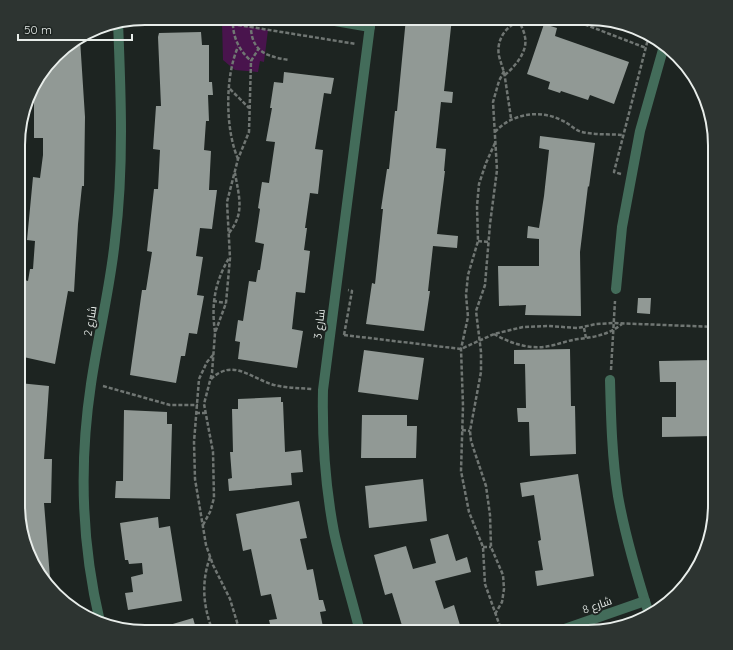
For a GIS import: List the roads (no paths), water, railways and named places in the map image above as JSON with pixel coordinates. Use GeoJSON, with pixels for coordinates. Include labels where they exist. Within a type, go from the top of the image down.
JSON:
{"type":"FeatureCollection","features":[{"type":"Feature","properties":{"kind":"street","name":"شارع 3"},"geometry":{"type":"LineString","coordinates":[[358,625],[334,533],[326,483],[322,434],[323,390],[370,25]]}},
{"type":"Feature","properties":{"kind":"street","name":"شارع 2"},"geometry":{"type":"LineString","coordinates":[[99,616],[85,542],[82,493],[84,444],[91,383],[108,288],[120,195],[122,148],[118,28]]}},
{"type":"Feature","properties":{"kind":"street"},"geometry":{"type":"LineString","coordinates":[[616,289],[622,227],[640,131],[663,51]]}},
{"type":"Feature","properties":{"kind":"street"},"geometry":{"type":"LineString","coordinates":[[610,380],[613,449],[618,496],[631,556],[648,609]]}},
{"type":"Feature","properties":{"kind":"street","name":"شارع 8"},"geometry":{"type":"LineString","coordinates":[[576,625],[645,601]]}}]}
